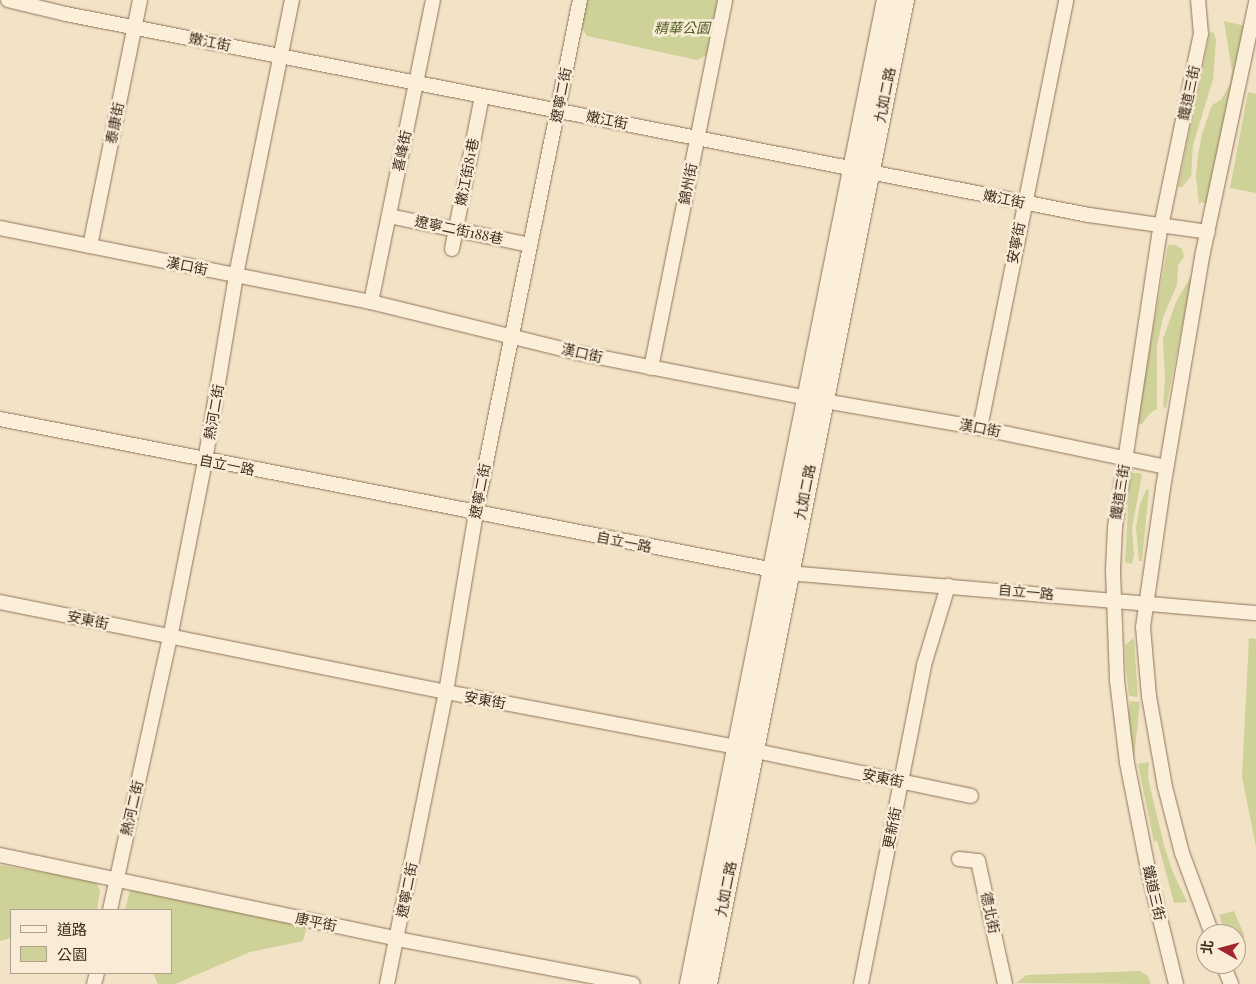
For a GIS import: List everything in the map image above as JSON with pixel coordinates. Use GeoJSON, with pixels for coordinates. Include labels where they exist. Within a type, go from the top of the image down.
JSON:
{"type":"FeatureCollection","features":[{"type":"Feature","properties":{"kind":"street","name":"嫩江街"},"geometry":{"type":"LineString","coordinates":[[8,0],[134,27],[1024,203],[1089,215],[1208,232]]}},
{"type":"Feature","properties":{"kind":"street","name":"泰康街"},"geometry":{"type":"LineString","coordinates":[[90,246],[140,0]]}},
{"type":"Feature","properties":{"kind":"street","name":"熱河二街"},"geometry":{"type":"LineString","coordinates":[[110,909],[170,638],[205,461],[236,276],[292,0]]}},
{"type":"Feature","properties":{"kind":"street","name":"喜峰街"},"geometry":{"type":"LineString","coordinates":[[371,302],[433,0]]}},
{"type":"Feature","properties":{"kind":"street","name":"遼寧二街"},"geometry":{"type":"LineString","coordinates":[[386,984],[397,939],[446,692],[476,512],[580,0]]}},
{"type":"Feature","properties":{"kind":"street","name":"錦州街"},"geometry":{"type":"LineString","coordinates":[[651,368],[725,0]]}},
{"type":"Feature","properties":{"kind":"street","name":"九如二路"},"geometry":{"type":"LineString","coordinates":[[690,984],[745,749],[781,572],[861,170],[887,0]]}},
{"type":"Feature","properties":{"kind":"street","name":"九如二路"},"geometry":{"type":"LineString","coordinates":[[861,170],[904,0]]}},
{"type":"Feature","properties":{"kind":"street","name":"安寧街"},"geometry":{"type":"LineString","coordinates":[[980,428],[1066,0]]}},
{"type":"Feature","properties":{"kind":"street","name":"鐵道三街"},"geometry":{"type":"LineString","coordinates":[[1176,984],[1149,874],[1126,763],[1117,680],[1114,599],[1115,527],[1161,224],[1201,34],[1202,20],[1198,0]]}},
{"type":"Feature","properties":{"kind":"street"},"geometry":{"type":"LineString","coordinates":[[1208,924],[1182,853],[1164,787],[1149,696],[1143,627],[1166,467],[1208,232],[1256,3]]}},
{"type":"Feature","properties":{"kind":"street","name":"嫩江街81巷"},"geometry":{"type":"LineString","coordinates":[[452,249],[482,96]]}},
{"type":"Feature","properties":{"kind":"street","name":"遼寧二街188巷"},"geometry":{"type":"LineString","coordinates":[[389,216],[530,245]]}},
{"type":"Feature","properties":{"kind":"street","name":"漢口街"},"geometry":{"type":"LineString","coordinates":[[0,228],[371,302],[651,368],[980,428],[1125,460],[1166,467]]}},
{"type":"Feature","properties":{"kind":"street","name":"自立一路"},"geometry":{"type":"LineString","coordinates":[[0,419],[205,461],[781,572],[859,581],[1114,599],[1256,613]]}},
{"type":"Feature","properties":{"kind":"street","name":"更新街"},"geometry":{"type":"LineString","coordinates":[[861,984],[924,665],[948,586]]}},
{"type":"Feature","properties":{"kind":"street","name":"安東街"},"geometry":{"type":"LineString","coordinates":[[0,602],[170,638],[745,749],[971,796]]}},
{"type":"Feature","properties":{"kind":"street","name":"九如二路"},"geometry":{"type":"LineString","coordinates":[[707,984],[745,749]]}},
{"type":"Feature","properties":{"kind":"street","name":"康平街"},"geometry":{"type":"LineString","coordinates":[[0,855],[397,939],[463,950],[633,984]]}},
{"type":"Feature","properties":{"kind":"street","name":"德北街"},"geometry":{"type":"LineString","coordinates":[[959,859],[978,862],[1006,984]]}},
{"type":"Feature","properties":{"kind":"green space","name":"精華公園"},"geometry":{"type":"Polygon","coordinates":[[[586,0],[719,0],[708,54],[697,60],[587,36],[581,26],[586,0]]]}},
{"type":"Feature","properties":{"kind":"green space"},"geometry":{"type":"Polygon","coordinates":[[[1224,21],[1245,26],[1208,205],[1201,202],[1199,204],[1196,176],[1202,134],[1212,105],[1221,100],[1230,84],[1232,71],[1224,21]]]}},
{"type":"Feature","properties":{"kind":"green space"},"geometry":{"type":"Polygon","coordinates":[[[1210,32],[1214,33],[1216,40],[1213,79],[1193,145],[1191,176],[1182,187],[1178,187],[1210,32]]]}},
{"type":"Feature","properties":{"kind":"green space"},"geometry":{"type":"Polygon","coordinates":[[[1248,92],[1256,94],[1256,193],[1230,188],[1248,92]]]}},
{"type":"Feature","properties":{"kind":"green space"},"geometry":{"type":"Polygon","coordinates":[[[1168,245],[1176,245],[1182,249],[1184,257],[1178,265],[1177,285],[1163,317],[1157,346],[1157,409],[1150,413],[1142,424],[1139,424],[1137,420],[1168,245]]]}},
{"type":"Feature","properties":{"kind":"green space"},"geometry":{"type":"Polygon","coordinates":[[[1193,273],[1166,408],[1163,407],[1165,379],[1163,339],[1176,302],[1193,273]]]}},
{"type":"Feature","properties":{"kind":"green space"},"geometry":{"type":"Polygon","coordinates":[[[1130,473],[1142,475],[1132,528],[1134,555],[1132,564],[1125,562],[1130,473]]]}},
{"type":"Feature","properties":{"kind":"green space"},"geometry":{"type":"Polygon","coordinates":[[[1149,489],[1142,561],[1139,561],[1136,528],[1140,504],[1146,490],[1149,489]]]}},
{"type":"Feature","properties":{"kind":"green space"},"geometry":{"type":"Polygon","coordinates":[[[1134,638],[1138,697],[1129,696],[1126,671],[1125,645],[1134,638]]]}},
{"type":"Feature","properties":{"kind":"green space"},"geometry":{"type":"Polygon","coordinates":[[[1249,638],[1256,639],[1256,847],[1242,777],[1249,638]]]}},
{"type":"Feature","properties":{"kind":"green space"},"geometry":{"type":"Polygon","coordinates":[[[1130,701],[1140,702],[1134,761],[1124,760],[1130,701]]]}},
{"type":"Feature","properties":{"kind":"green space"},"geometry":{"type":"Polygon","coordinates":[[[1149,762],[1148,778],[1164,845],[1172,870],[1187,902],[1174,903],[1157,840],[1154,842],[1138,764],[1149,762]]]}},
{"type":"Feature","properties":{"kind":"green space"},"geometry":{"type":"Polygon","coordinates":[[[0,865],[96,881],[100,891],[97,909],[10,909],[10,938],[0,941],[0,865]]]}},
{"type":"Feature","properties":{"kind":"green space"},"geometry":{"type":"Polygon","coordinates":[[[131,886],[307,925],[303,941],[250,952],[175,984],[158,984],[153,974],[172,974],[172,909],[125,909],[131,886]]]}},
{"type":"Feature","properties":{"kind":"green space"},"geometry":{"type":"Polygon","coordinates":[[[1234,911],[1240,924],[1222,924],[1219,915],[1234,911]]]}},
{"type":"Feature","properties":{"kind":"green space"},"geometry":{"type":"Polygon","coordinates":[[[1140,971],[1148,976],[1151,984],[1016,983],[1027,975],[1140,971]]]}}]}
